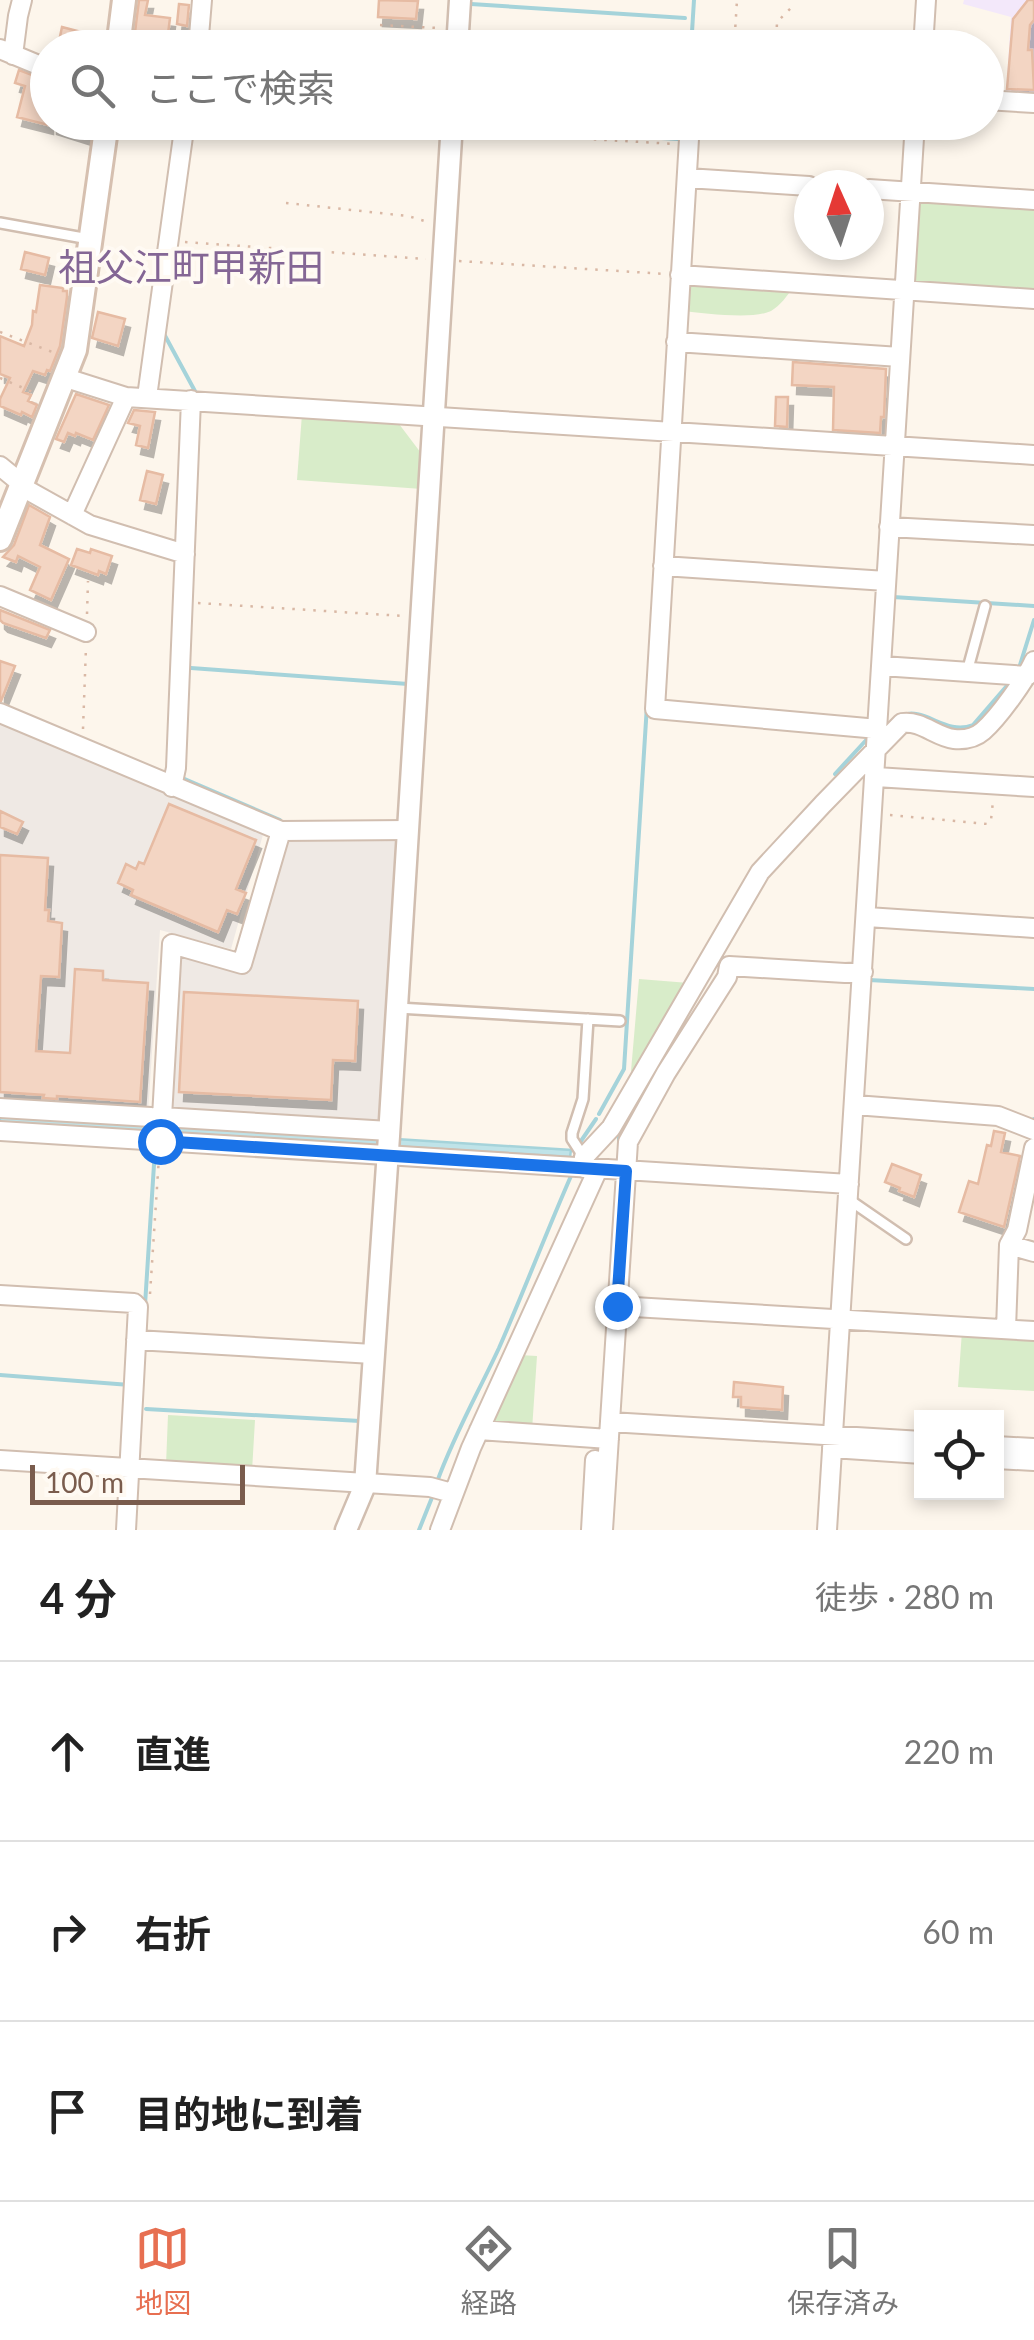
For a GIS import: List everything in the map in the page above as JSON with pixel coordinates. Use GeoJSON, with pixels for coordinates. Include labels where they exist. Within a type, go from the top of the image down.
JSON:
{"type":"FeatureCollection","features":[{"type":"Feature","properties":{"kind":"main road"},"geometry":{"type":"LineString","coordinates":[[120,30],[124,0]]}},
{"type":"Feature","properties":{"kind":"main road"},"geometry":{"type":"LineString","coordinates":[[0,539],[69,368],[80,327],[106,140]]}},
{"type":"Feature","properties":{"kind":"street"},"geometry":{"type":"LineString","coordinates":[[22,0],[6,52],[30,61]]}},
{"type":"Feature","properties":{"kind":"street"},"geometry":{"type":"LineString","coordinates":[[200,30],[202,0]]}},
{"type":"Feature","properties":{"kind":"street"},"geometry":{"type":"LineString","coordinates":[[458,30],[460,0]]}},
{"type":"Feature","properties":{"kind":"street"},"geometry":{"type":"LineString","coordinates":[[924,30],[926,0]]}},
{"type":"Feature","properties":{"kind":"street"},"geometry":{"type":"LineString","coordinates":[[1004,101],[1034,103]]}},
{"type":"Feature","properties":{"kind":"street"},"geometry":{"type":"LineString","coordinates":[[146,398],[182,140]]}},
{"type":"Feature","properties":{"kind":"street"},"geometry":{"type":"LineString","coordinates":[[346,1530],[365,1484],[451,140]]}},
{"type":"Feature","properties":{"kind":"street"},"geometry":{"type":"LineString","coordinates":[[689,140],[676,274],[676,342],[654,709],[878,738]]}},
{"type":"Feature","properties":{"kind":"street"},"geometry":{"type":"LineString","coordinates":[[827,1530],[915,140]]}},
{"type":"Feature","properties":{"kind":"street"},"geometry":{"type":"LineString","coordinates":[[687,178],[794,185]]}},
{"type":"Feature","properties":{"kind":"street"},"geometry":{"type":"LineString","coordinates":[[884,191],[1034,200]]}},
{"type":"Feature","properties":{"kind":"street"},"geometry":{"type":"LineString","coordinates":[[676,274],[1034,299]]}},
{"type":"Feature","properties":{"kind":"street"},"geometry":{"type":"LineString","coordinates":[[676,342],[900,357]]}},
{"type":"Feature","properties":{"kind":"street"},"geometry":{"type":"LineString","coordinates":[[69,368],[126,397],[1034,456]]}},
{"type":"Feature","properties":{"kind":"street"},"geometry":{"type":"LineString","coordinates":[[72,515],[126,397]]}},
{"type":"Feature","properties":{"kind":"street"},"geometry":{"type":"LineString","coordinates":[[172,787],[176,768],[190,400]]}},
{"type":"Feature","properties":{"kind":"street"},"geometry":{"type":"LineString","coordinates":[[0,466],[22,486],[90,525],[185,554]]}},
{"type":"Feature","properties":{"kind":"street"},"geometry":{"type":"LineString","coordinates":[[890,527],[1034,535]]}},
{"type":"Feature","properties":{"kind":"street"},"geometry":{"type":"LineString","coordinates":[[662,566],[886,582]]}},
{"type":"Feature","properties":{"kind":"street"},"geometry":{"type":"LineString","coordinates":[[0,596],[86,632]]}},
{"type":"Feature","properties":{"kind":"street"},"geometry":{"type":"LineString","coordinates":[[882,666],[967,672],[1030,668]]}},
{"type":"Feature","properties":{"kind":"street"},"geometry":{"type":"LineString","coordinates":[[440,1530],[479,1430],[601,1167],[611,1128],[760,872],[878,738],[910,722],[948,738],[972,738],[984,730],[1030,668]]}},
{"type":"Feature","properties":{"kind":"street"},"geometry":{"type":"LineString","coordinates":[[0,713],[276,829],[408,830]]}},
{"type":"Feature","properties":{"kind":"street"},"geometry":{"type":"LineString","coordinates":[[876,776],[1034,787]]}},
{"type":"Feature","properties":{"kind":"street"},"geometry":{"type":"LineString","coordinates":[[152,1120],[165,976],[162,933],[234,952],[276,829]]}},
{"type":"Feature","properties":{"kind":"street"},"geometry":{"type":"LineString","coordinates":[[866,917],[1034,928]]}},
{"type":"Feature","properties":{"kind":"street"},"geometry":{"type":"LineString","coordinates":[[603,1530],[601,1167],[628,1142],[666,1073],[728,977],[729,966],[863,972]]}},
{"type":"Feature","properties":{"kind":"street"},"geometry":{"type":"LineString","coordinates":[[854,1105],[998,1116],[1034,1130]]}},
{"type":"Feature","properties":{"kind":"street"},"geometry":{"type":"LineString","coordinates":[[0,1108],[389,1143]]}},
{"type":"Feature","properties":{"kind":"street"},"geometry":{"type":"LineString","coordinates":[[0,1131],[162,1117],[849,1191]]}},
{"type":"Feature","properties":{"kind":"street"},"geometry":{"type":"LineString","coordinates":[[1006,1329],[1008,1245],[1016,1230],[1034,1148]]}},
{"type":"Feature","properties":{"kind":"street"},"geometry":{"type":"LineString","coordinates":[[590,1530],[605,1433],[617,1306],[601,1167]]}},
{"type":"Feature","properties":{"kind":"street"},"geometry":{"type":"LineString","coordinates":[[1008,1245],[1034,1252]]}},
{"type":"Feature","properties":{"kind":"street"},"geometry":{"type":"LineString","coordinates":[[0,1295],[138,1307],[126,1530]]}},
{"type":"Feature","properties":{"kind":"street"},"geometry":{"type":"LineString","coordinates":[[617,1306],[1034,1331]]}},
{"type":"Feature","properties":{"kind":"street"},"geometry":{"type":"LineString","coordinates":[[136,1340],[373,1354]]}},
{"type":"Feature","properties":{"kind":"street"},"geometry":{"type":"LineString","coordinates":[[479,1430],[914,1441]]}},
{"type":"Feature","properties":{"kind":"street"},"geometry":{"type":"LineString","coordinates":[[833,1442],[914,1453]]}},
{"type":"Feature","properties":{"kind":"street"},"geometry":{"type":"LineString","coordinates":[[1004,1446],[1034,1448]]}},
{"type":"Feature","properties":{"kind":"street"},"geometry":{"type":"LineString","coordinates":[[1004,1459],[1034,1461]]}},
{"type":"Feature","properties":{"kind":"street"},"geometry":{"type":"LineString","coordinates":[[0,1460],[430,1487],[452,1494]]}},
{"type":"Feature","properties":{"kind":"lane"},"geometry":{"type":"LineString","coordinates":[[0,223],[92,239]]}},
{"type":"Feature","properties":{"kind":"lane"},"geometry":{"type":"LineString","coordinates":[[967,672],[986,606]]}},
{"type":"Feature","properties":{"kind":"lane"},"geometry":{"type":"LineString","coordinates":[[397,1008],[620,1021]]}},
{"type":"Feature","properties":{"kind":"lane"},"geometry":{"type":"LineString","coordinates":[[588,1019],[583,1099],[572,1140],[601,1167]]}},
{"type":"Feature","properties":{"kind":"lane"},"geometry":{"type":"LineString","coordinates":[[849,1191],[906,1240]]}},
{"type":"Feature","properties":{"kind":"path"},"geometry":{"type":"LineString","coordinates":[[735,30],[737,0]]}},
{"type":"Feature","properties":{"kind":"path"},"geometry":{"type":"LineString","coordinates":[[777,30],[777,22],[790,8]]}},
{"type":"Feature","properties":{"kind":"path"},"geometry":{"type":"LineString","coordinates":[[380,25],[418,30]]}},
{"type":"Feature","properties":{"kind":"path"},"geometry":{"type":"LineString","coordinates":[[626,140],[680,144]]}},
{"type":"Feature","properties":{"kind":"path"},"geometry":{"type":"LineString","coordinates":[[286,204],[408,216],[446,227]]}},
{"type":"Feature","properties":{"kind":"path"},"geometry":{"type":"LineString","coordinates":[[168,241],[676,274]]}},
{"type":"Feature","properties":{"kind":"path"},"geometry":{"type":"LineString","coordinates":[[0,332],[69,368]]}},
{"type":"Feature","properties":{"kind":"path"},"geometry":{"type":"LineString","coordinates":[[0,378],[56,402]]}},
{"type":"Feature","properties":{"kind":"path"},"geometry":{"type":"LineString","coordinates":[[82,748],[88,581]]}},
{"type":"Feature","properties":{"kind":"path"},"geometry":{"type":"LineString","coordinates":[[196,602],[421,617]]}},
{"type":"Feature","properties":{"kind":"path"},"geometry":{"type":"LineString","coordinates":[[873,813],[988,824],[995,784]]}},
{"type":"Feature","properties":{"kind":"shaded area"},"geometry":{"type":"Polygon","coordinates":[[[964,0],[1034,0],[1034,96],[1006,94],[1011,17],[963,4],[964,0]]]}},
{"type":"Feature","properties":{"kind":"shaded area"},"geometry":{"type":"Polygon","coordinates":[[[0,722],[264,831],[231,949],[160,930],[148,1113],[0,1104],[0,722]]]}},
{"type":"Feature","properties":{"kind":"shaded area"},"geometry":{"type":"Polygon","coordinates":[[[283,834],[396,834],[399,841],[383,1122],[165,1111],[175,948],[244,967],[283,834]]]}},
{"type":"Feature","properties":{"kind":"green space"},"geometry":{"type":"Polygon","coordinates":[[[916,198],[1034,204],[1034,293],[912,286],[916,198]]]}},
{"type":"Feature","properties":{"kind":"green space"},"geometry":{"type":"Polygon","coordinates":[[[684,282],[793,287],[771,311],[728,315],[682,311],[684,282]]]}},
{"type":"Feature","properties":{"kind":"green space"},"geometry":{"type":"Polygon","coordinates":[[[302,414],[396,420],[424,457],[422,489],[297,480],[302,414]]]}},
{"type":"Feature","properties":{"kind":"green space"},"geometry":{"type":"Polygon","coordinates":[[[639,979],[689,983],[636,1074],[631,1071],[639,979]]]}},
{"type":"Feature","properties":{"kind":"green space"},"geometry":{"type":"Polygon","coordinates":[[[962,1331],[1034,1335],[1034,1391],[958,1387],[962,1331]]]}},
{"type":"Feature","properties":{"kind":"green space"},"geometry":{"type":"Polygon","coordinates":[[[519,1355],[537,1356],[532,1430],[487,1428],[519,1355]]]}},
{"type":"Feature","properties":{"kind":"green space"},"geometry":{"type":"Polygon","coordinates":[[[168,1415],[255,1420],[252,1471],[166,1465],[168,1415]]]}},
{"type":"Feature","properties":{"kind":"water"},"geometry":{"type":"Polygon","coordinates":[[[0,1112],[571,1150],[570,1157],[0,1122],[0,1112]]]}},
{"type":"Feature","properties":{"kind":"building"},"geometry":{"type":"Polygon","coordinates":[[[139,0],[148,0],[145,15],[170,18],[168,30],[135,30],[139,0]]]}},
{"type":"Feature","properties":{"kind":"building"},"geometry":{"type":"Polygon","coordinates":[[[379,0],[418,1],[416,19],[378,17],[379,0]]]}},
{"type":"Feature","properties":{"kind":"building"},"geometry":{"type":"Polygon","coordinates":[[[1028,0],[1034,0],[1028,50],[1032,50],[1034,90],[1007,89],[1013,19],[1028,0]]]}},
{"type":"Feature","properties":{"kind":"building"},"geometry":{"type":"Polygon","coordinates":[[[179,4],[189,5],[187,26],[177,24],[179,4]]]}},
{"type":"Feature","properties":{"kind":"building"},"geometry":{"type":"Polygon","coordinates":[[[19,70],[30,74],[30,120],[17,117],[25,86],[15,83],[19,70]]]}},
{"type":"Feature","properties":{"kind":"building"},"geometry":{"type":"Polygon","coordinates":[[[25,252],[49,258],[45,275],[21,269],[25,252]]]}},
{"type":"Feature","properties":{"kind":"building"},"geometry":{"type":"Polygon","coordinates":[[[40,285],[63,288],[67,297],[60,346],[50,371],[45,375],[33,371],[23,392],[31,395],[28,401],[37,405],[32,417],[0,406],[10,378],[0,374],[0,336],[24,346],[40,285]]]}},
{"type":"Feature","properties":{"kind":"building"},"geometry":{"type":"Polygon","coordinates":[[[98,312],[125,319],[118,346],[92,338],[98,312]]]}},
{"type":"Feature","properties":{"kind":"building"},"geometry":{"type":"Polygon","coordinates":[[[793,362],[886,369],[880,433],[833,430],[834,387],[792,385],[793,362]]]}},
{"type":"Feature","properties":{"kind":"building"},"geometry":{"type":"Polygon","coordinates":[[[76,394],[109,405],[93,440],[68,433],[64,442],[56,439],[76,394]]]}},
{"type":"Feature","properties":{"kind":"building"},"geometry":{"type":"Polygon","coordinates":[[[776,397],[788,397],[787,427],[775,426],[776,397]]]}},
{"type":"Feature","properties":{"kind":"building"},"geometry":{"type":"Polygon","coordinates":[[[134,410],[155,412],[148,448],[136,445],[140,426],[128,423],[134,410]]]}},
{"type":"Feature","properties":{"kind":"building"},"geometry":{"type":"Polygon","coordinates":[[[147,471],[163,475],[156,504],[140,500],[147,471]]]}},
{"type":"Feature","properties":{"kind":"building"},"geometry":{"type":"Polygon","coordinates":[[[29,505],[50,517],[40,545],[69,559],[51,600],[30,590],[40,567],[18,556],[16,562],[3,557],[14,545],[29,505]]]}},
{"type":"Feature","properties":{"kind":"building"},"geometry":{"type":"Polygon","coordinates":[[[77,549],[112,556],[106,574],[71,565],[77,549]]]}},
{"type":"Feature","properties":{"kind":"building"},"geometry":{"type":"Polygon","coordinates":[[[0,610],[50,630],[46,638],[3,623],[0,610]]]}},
{"type":"Feature","properties":{"kind":"building"},"geometry":{"type":"Polygon","coordinates":[[[0,661],[15,666],[1,701],[0,701],[0,661]]]}},
{"type":"Feature","properties":{"kind":"building"},"geometry":{"type":"Polygon","coordinates":[[[169,804],[256,840],[236,889],[246,893],[237,914],[227,910],[218,932],[131,895],[133,890],[118,883],[126,864],[136,869],[139,862],[144,864],[169,804]]]}},
{"type":"Feature","properties":{"kind":"building"},"geometry":{"type":"Polygon","coordinates":[[[0,811],[23,822],[17,834],[0,827],[0,811]]]}},
{"type":"Feature","properties":{"kind":"building"},"geometry":{"type":"Polygon","coordinates":[[[0,855],[48,858],[45,910],[49,910],[48,921],[62,923],[59,977],[41,976],[36,1051],[70,1053],[75,969],[103,971],[103,980],[148,983],[140,1102],[0,1092],[0,855]]]}},
{"type":"Feature","properties":{"kind":"building"},"geometry":{"type":"Polygon","coordinates":[[[184,992],[358,1001],[355,1061],[333,1060],[331,1100],[179,1092],[184,992]]]}},
{"type":"Feature","properties":{"kind":"building"},"geometry":{"type":"Polygon","coordinates":[[[994,1131],[1005,1133],[1001,1152],[1020,1156],[1004,1227],[959,1212],[969,1181],[978,1184],[994,1131]]]}},
{"type":"Feature","properties":{"kind":"building"},"geometry":{"type":"Polygon","coordinates":[[[892,1164],[921,1175],[914,1197],[885,1182],[892,1164]]]}},
{"type":"Feature","properties":{"kind":"building"},"geometry":{"type":"Polygon","coordinates":[[[734,1382],[783,1387],[782,1410],[741,1407],[741,1397],[733,1397],[734,1382]]]}},
{"type":"Feature","properties":{"kind":"waterway"},"geometry":{"type":"LineString","coordinates":[[692,30],[694,0]]}},
{"type":"Feature","properties":{"kind":"waterway"},"geometry":{"type":"LineString","coordinates":[[471,4],[685,18]]}},
{"type":"Feature","properties":{"kind":"waterway"},"geometry":{"type":"LineString","coordinates":[[163,332],[196,393]]}},
{"type":"Feature","properties":{"kind":"waterway"},"geometry":{"type":"LineString","coordinates":[[893,597],[1034,606]]}},
{"type":"Feature","properties":{"kind":"waterway"},"geometry":{"type":"LineString","coordinates":[[1019,668],[1034,620]]}},
{"type":"Feature","properties":{"kind":"waterway"},"geometry":{"type":"LineString","coordinates":[[191,668],[408,684]]}},
{"type":"Feature","properties":{"kind":"waterway"},"geometry":{"type":"LineString","coordinates":[[900,716],[918,714],[953,727],[973,725],[1011,681]]}},
{"type":"Feature","properties":{"kind":"waterway"},"geometry":{"type":"LineString","coordinates":[[599,1114],[624,1069],[647,705]]}},
{"type":"Feature","properties":{"kind":"waterway"},"geometry":{"type":"LineString","coordinates":[[835,774],[869,737]]}},
{"type":"Feature","properties":{"kind":"waterway"},"geometry":{"type":"LineString","coordinates":[[180,777],[280,820],[279,824]]}},
{"type":"Feature","properties":{"kind":"waterway"},"geometry":{"type":"LineString","coordinates":[[869,980],[1034,989]]}},
{"type":"Feature","properties":{"kind":"waterway"},"geometry":{"type":"LineString","coordinates":[[619,1151],[619,1137],[652,1080]]}},
{"type":"Feature","properties":{"kind":"waterway"},"geometry":{"type":"LineString","coordinates":[[581,1141],[596,1119]]}},
{"type":"Feature","properties":{"kind":"waterway"},"geometry":{"type":"LineString","coordinates":[[145,1305],[155,1149]]}},
{"type":"Feature","properties":{"kind":"waterway"},"geometry":{"type":"LineString","coordinates":[[437,1482],[499,1348],[571,1176]]}},
{"type":"Feature","properties":{"kind":"waterway"},"geometry":{"type":"LineString","coordinates":[[0,1375],[130,1385]]}},
{"type":"Feature","properties":{"kind":"waterway"},"geometry":{"type":"LineString","coordinates":[[146,1409],[360,1421]]}},
{"type":"Feature","properties":{"kind":"waterway"},"geometry":{"type":"LineString","coordinates":[[419,1530],[433,1495]]}},
{"type":"Feature","properties":{"kind":"district","name":"祖父江町甲新田"},"geometry":{"type":"Point","coordinates":[191,268]}},
{"type":"Feature","properties":{"kind":"route"},"geometry":{"type":"LineString","coordinates":[[160,1141],[626,1171],[617,1306]]}}]}
